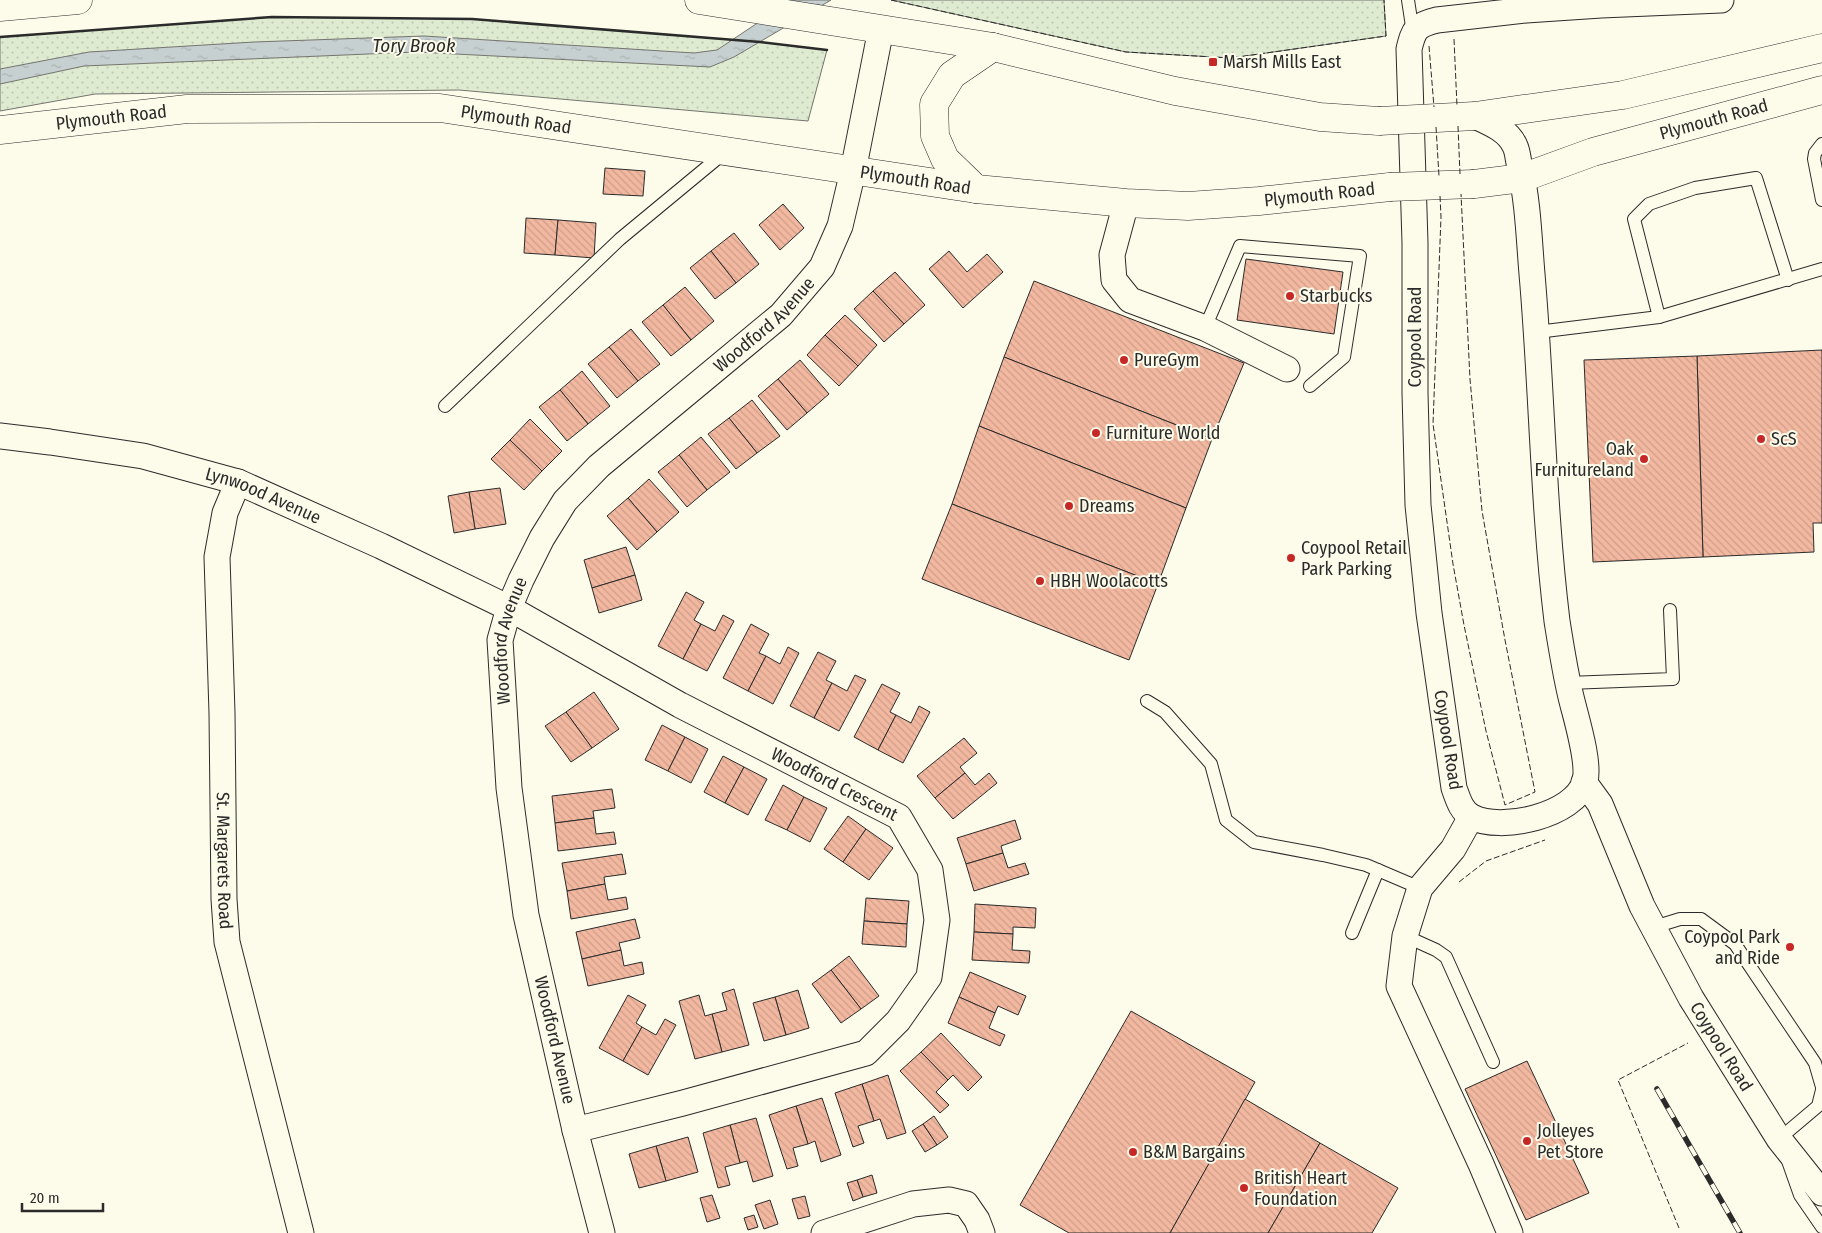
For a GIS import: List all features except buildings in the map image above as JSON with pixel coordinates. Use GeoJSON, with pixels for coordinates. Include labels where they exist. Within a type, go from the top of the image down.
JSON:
{"type":"FeatureCollection","features":[{"type":"Feature","properties":{"kind":"main road"},"geometry":{"type":"LineString","coordinates":[[0,7],[78,0]]}},
{"type":"Feature","properties":{"kind":"main road"},"geometry":{"type":"LineString","coordinates":[[700,0],[993,47],[1175,91],[1320,117],[1379,121],[1475,116],[1624,96],[1822,48]]}},
{"type":"Feature","properties":{"kind":"main road"},"geometry":{"type":"LineString","coordinates":[[976,188],[945,159],[935,136],[934,104],[952,75],[993,47]]}},
{"type":"Feature","properties":{"kind":"main road","name":"Plymouth Road"},"geometry":{"type":"LineString","coordinates":[[0,130],[187,109],[440,108],[976,188],[1126,203],[1188,206],[1259,201],[1390,187],[1474,184],[1522,178],[1612,146],[1822,90]]}},
{"type":"Feature","properties":{"kind":"street"},"geometry":{"type":"LineString","coordinates":[[1413,33],[1424,23],[1469,8],[1526,10],[1592,5],[1721,0]]}},
{"type":"Feature","properties":{"kind":"street","name":"Woodford Avenue"},"geometry":{"type":"LineString","coordinates":[[602,1233],[575,1130],[526,915],[508,788],[500,640],[510,608],[542,538],[565,501],[599,466],[781,315],[822,267],[840,226],[853,171],[881,29]]}},
{"type":"Feature","properties":{"kind":"street","name":"Coypool Road"},"geometry":{"type":"LineString","coordinates":[[1413,33],[1409,49],[1415,243],[1415,393],[1418,505],[1429,613],[1454,788],[1460,806],[1471,817]]}},
{"type":"Feature","properties":{"kind":"street"},"geometry":{"type":"LineString","coordinates":[[1475,116],[1503,130],[1515,146],[1522,178],[1537,332],[1550,546],[1558,622],[1568,683],[1585,762],[1584,782],[1572,801],[1545,815],[1494,824],[1471,817],[1453,849],[1420,888],[1405,936],[1399,986],[1481,1164],[1510,1233]]}},
{"type":"Feature","properties":{"kind":"street"},"geometry":{"type":"LineString","coordinates":[[1126,203],[1112,255],[1114,280],[1130,300],[1205,328],[1287,369]]}},
{"type":"Feature","properties":{"kind":"street","name":"Lynwood Avenue"},"geometry":{"type":"LineString","coordinates":[[0,436],[143,456],[238,482],[380,546],[510,608]]}},
{"type":"Feature","properties":{"kind":"street","name":"St. Margarets Road"},"geometry":{"type":"LineString","coordinates":[[238,482],[225,513],[217,557],[222,713],[224,899],[227,942],[301,1233]]}},
{"type":"Feature","properties":{"kind":"street","name":"Woodford Crescent"},"geometry":{"type":"LineString","coordinates":[[510,608],[680,705],[900,817],[930,870],[937,920],[929,977],[898,1021],[866,1053],[683,1103],[575,1130]]}},
{"type":"Feature","properties":{"kind":"street","name":"Coypool Road"},"geometry":{"type":"LineString","coordinates":[[1584,782],[1600,804],[1642,906],[1696,1006],[1779,1139],[1822,1193]]}},
{"type":"Feature","properties":{"kind":"street"},"geometry":{"type":"LineString","coordinates":[[824,1233],[913,1204],[949,1200],[966,1204],[977,1220],[982,1233]]}},
{"type":"Feature","properties":{"kind":"lane"},"geometry":{"type":"LineString","coordinates":[[1408,0],[1413,33]]}},
{"type":"Feature","properties":{"kind":"lane"},"geometry":{"type":"LineString","coordinates":[[1822,144],[1815,153],[1814,159],[1822,200]]}},
{"type":"Feature","properties":{"kind":"lane"},"geometry":{"type":"LineString","coordinates":[[445,406],[620,239],[726,151]]}},
{"type":"Feature","properties":{"kind":"lane"},"geometry":{"type":"LineString","coordinates":[[1659,317],[1634,218],[1649,204],[1695,188],[1756,178],[1788,280]]}},
{"type":"Feature","properties":{"kind":"lane"},"geometry":{"type":"LineString","coordinates":[[1205,328],[1240,246],[1360,256],[1344,357],[1310,386]]}},
{"type":"Feature","properties":{"kind":"lane"},"geometry":{"type":"LineString","coordinates":[[1537,332],[1659,317],[1822,269]]}},
{"type":"Feature","properties":{"kind":"lane"},"geometry":{"type":"LineString","coordinates":[[1568,683],[1673,679],[1670,610]]}},
{"type":"Feature","properties":{"kind":"lane"},"geometry":{"type":"LineString","coordinates":[[1146,701],[1165,712],[1211,764],[1226,820],[1254,842],[1366,865],[1420,888]]}},
{"type":"Feature","properties":{"kind":"lane"},"geometry":{"type":"LineString","coordinates":[[1352,933],[1378,870]]}},
{"type":"Feature","properties":{"kind":"lane"},"geometry":{"type":"LineString","coordinates":[[1654,927],[1680,919],[1701,919],[1735,944],[1815,1063],[1822,1088],[1818,1106],[1779,1139],[1800,1195],[1822,1227]]}},
{"type":"Feature","properties":{"kind":"lane"},"geometry":{"type":"LineString","coordinates":[[1405,936],[1436,950],[1446,957],[1493,1062]]}},
{"type":"Feature","properties":{"kind":"green space"},"geometry":{"type":"Polygon","coordinates":[[[891,0],[1384,0],[1386,36],[1231,58],[1126,52],[891,0]]]}},
{"type":"Feature","properties":{"kind":"green space"},"geometry":{"type":"Polygon","coordinates":[[[272,17],[472,19],[760,42],[827,50],[808,121],[459,90],[95,94],[0,111],[0,37],[272,17]]]}},
{"type":"Feature","properties":{"kind":"water","name":"Tory Brook"},"geometry":{"type":"Polygon","coordinates":[[[792,0],[831,0],[734,57],[710,67],[416,52],[84,66],[0,84],[0,69],[89,52],[254,42],[424,36],[694,53],[717,50],[792,0]]]}},
{"type":"Feature","properties":{"kind":"railway"},"geometry":{"type":"LineString","coordinates":[[1657,1089],[1740,1233]]}},
{"type":"Feature","properties":{"kind":"fence"},"geometry":{"type":"LineString","coordinates":[[891,0],[1126,52],[1231,58],[1386,36],[1384,0]]}},
{"type":"Feature","properties":{"kind":"fence"},"geometry":{"type":"LineString","coordinates":[[1454,39],[1457,106]]}},
{"type":"Feature","properties":{"kind":"fence"},"geometry":{"type":"LineString","coordinates":[[1429,46],[1434,107]]}},
{"type":"Feature","properties":{"kind":"fence"},"geometry":{"type":"LineString","coordinates":[[1458,126],[1460,174]]}},
{"type":"Feature","properties":{"kind":"fence"},"geometry":{"type":"LineString","coordinates":[[1436,127],[1439,176]]}},
{"type":"Feature","properties":{"kind":"fence"},"geometry":{"type":"LineString","coordinates":[[1440,196],[1441,217],[1433,424],[1453,564],[1464,625],[1486,731],[1505,805],[1535,792],[1482,511],[1470,379],[1461,194]]}},
{"type":"Feature","properties":{"kind":"fence"},"geometry":{"type":"LineString","coordinates":[[1459,882],[1486,861],[1545,840]]}},
{"type":"Feature","properties":{"kind":"fence"},"geometry":{"type":"LineString","coordinates":[[1679,1228],[1618,1080],[1688,1043]]}},
{"type":"Feature","properties":{"kind":"wall"},"geometry":{"type":"LineString","coordinates":[[0,37],[272,17],[472,19],[760,42],[827,50]]}},
{"type":"Feature","properties":{"kind":"place","name":"Marsh Mills East"},"geometry":{"type":"Point","coordinates":[1213,62]}},
{"type":"Feature","properties":{"kind":"place","name":"Starbucks"},"geometry":{"type":"Point","coordinates":[1290,296]}},
{"type":"Feature","properties":{"kind":"place","name":"PureGym"},"geometry":{"type":"Point","coordinates":[1124,360]}},
{"type":"Feature","properties":{"kind":"place","name":"Furniture World"},"geometry":{"type":"Point","coordinates":[1096,433]}},
{"type":"Feature","properties":{"kind":"place","name":"ScS"},"geometry":{"type":"Point","coordinates":[1761,439]}},
{"type":"Feature","properties":{"kind":"place","name":"Oak Furnitureland"},"geometry":{"type":"Point","coordinates":[1644,459]}},
{"type":"Feature","properties":{"kind":"place","name":"Dreams"},"geometry":{"type":"Point","coordinates":[1069,506]}},
{"type":"Feature","properties":{"kind":"place","name":"Coypool Retail Park Parking"},"geometry":{"type":"Point","coordinates":[1291,558]}},
{"type":"Feature","properties":{"kind":"place","name":"HBH Woolacotts"},"geometry":{"type":"Point","coordinates":[1040,581]}},
{"type":"Feature","properties":{"kind":"place","name":"Coypool Park and Ride"},"geometry":{"type":"Point","coordinates":[1790,947]}},
{"type":"Feature","properties":{"kind":"place","name":"Jolleyes Pet Store"},"geometry":{"type":"Point","coordinates":[1527,1141]}},
{"type":"Feature","properties":{"kind":"place","name":"B&M Bargains"},"geometry":{"type":"Point","coordinates":[1133,1152]}},
{"type":"Feature","properties":{"kind":"place","name":"British Heart Foundation"},"geometry":{"type":"Point","coordinates":[1244,1188]}}]}
